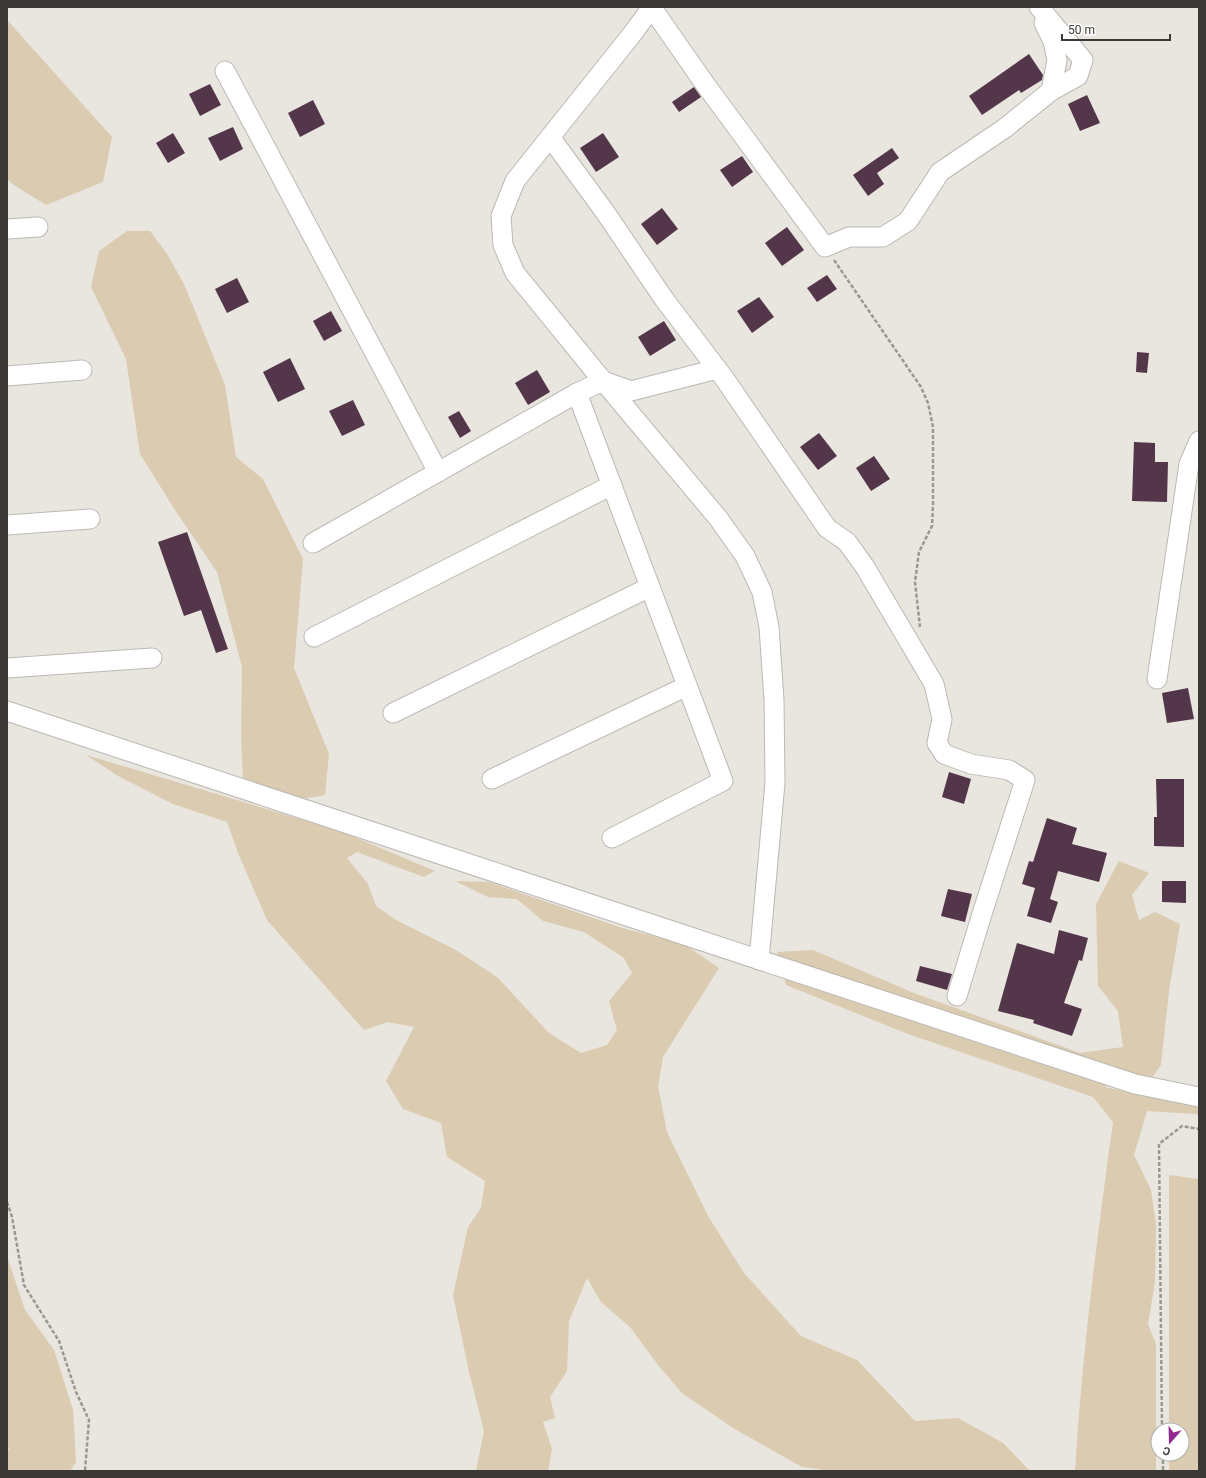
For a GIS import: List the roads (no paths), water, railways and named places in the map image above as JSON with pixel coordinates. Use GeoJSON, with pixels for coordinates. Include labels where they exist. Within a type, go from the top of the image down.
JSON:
{"type":"FeatureCollection","features":[{"type":"Feature","properties":{"kind":"street"},"geometry":{"type":"LineString","coordinates":[[1036,7],[1053,41],[1057,60],[1051,91]]}},
{"type":"Feature","properties":{"kind":"street"},"geometry":{"type":"LineString","coordinates":[[759,960],[775,783],[774,700],[769,627],[762,592],[745,556],[718,518],[515,273],[503,245],[501,216],[515,181],[652,8],[705,84],[825,247],[849,237],[883,237],[908,221],[940,172],[1005,128],[1051,91],[1078,76],[1083,60],[1039,7]]}},
{"type":"Feature","properties":{"kind":"street"},"geometry":{"type":"LineString","coordinates":[[225,71],[438,472]]}},
{"type":"Feature","properties":{"kind":"street"},"geometry":{"type":"LineString","coordinates":[[550,137],[605,212],[664,299],[717,369],[827,528],[847,542],[865,567],[934,684],[942,719],[937,743],[944,754],[971,764],[1009,770],[1025,780],[986,899],[957,996]]}},
{"type":"Feature","properties":{"kind":"street"},"geometry":{"type":"LineString","coordinates":[[7,229],[38,227]]}},
{"type":"Feature","properties":{"kind":"street"},"geometry":{"type":"LineString","coordinates":[[313,543],[577,393],[603,381],[631,391],[717,369]]}},
{"type":"Feature","properties":{"kind":"street"},"geometry":{"type":"LineString","coordinates":[[7,376],[82,370]]}},
{"type":"Feature","properties":{"kind":"street"},"geometry":{"type":"LineString","coordinates":[[577,393],[723,781],[612,838]]}},
{"type":"Feature","properties":{"kind":"street"},"geometry":{"type":"LineString","coordinates":[[1157,679],[1189,464],[1199,441]]}},
{"type":"Feature","properties":{"kind":"street"},"geometry":{"type":"LineString","coordinates":[[314,637],[612,485]]}},
{"type":"Feature","properties":{"kind":"street"},"geometry":{"type":"LineString","coordinates":[[7,525],[90,519]]}},
{"type":"Feature","properties":{"kind":"street"},"geometry":{"type":"LineString","coordinates":[[394,712],[650,587]]}},
{"type":"Feature","properties":{"kind":"street"},"geometry":{"type":"LineString","coordinates":[[7,668],[152,658]]}},
{"type":"Feature","properties":{"kind":"street"},"geometry":{"type":"LineString","coordinates":[[492,779],[687,686]]}},
{"type":"Feature","properties":{"kind":"street"},"geometry":{"type":"LineString","coordinates":[[7,711],[1135,1084],[1199,1097]]}}]}
